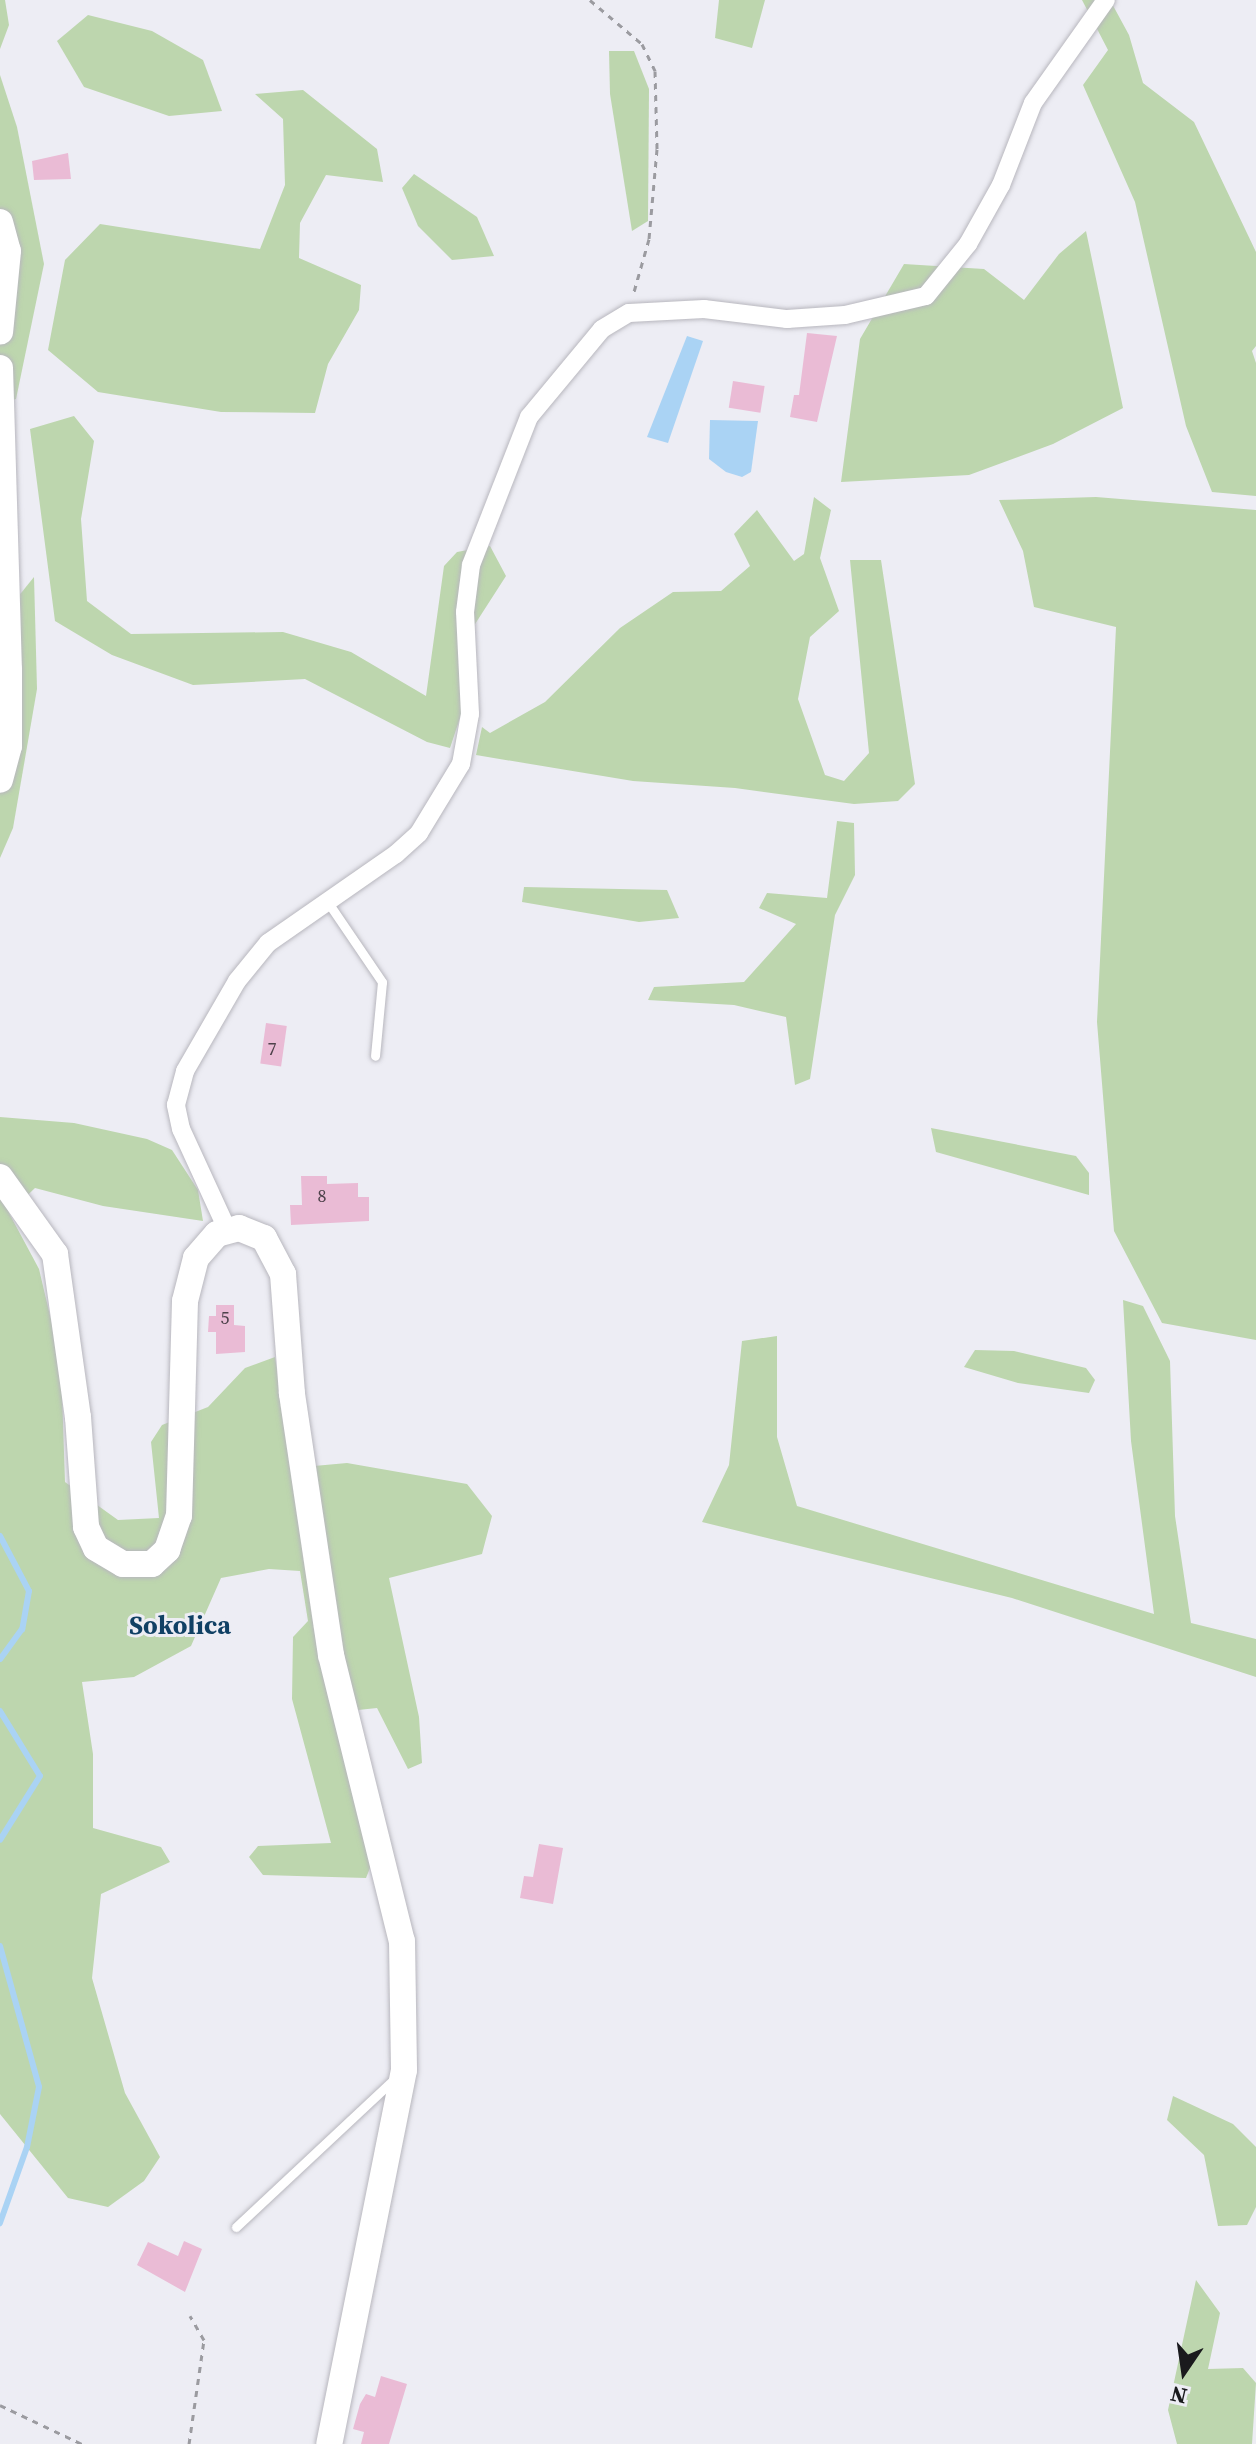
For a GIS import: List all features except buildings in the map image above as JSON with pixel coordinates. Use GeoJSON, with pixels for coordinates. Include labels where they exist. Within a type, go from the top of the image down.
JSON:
{"type":"FeatureCollection","features":[{"type":"Feature","properties":{"kind":"street"},"geometry":{"type":"LineString","coordinates":[[227,1229],[181,1129],[176,1105],[185,1071],[206,1029],[260,952],[326,899],[364,879],[419,833],[461,764],[470,714],[465,612],[471,565],[529,417],[602,329],[629,313],[704,309],[787,319],[845,315],[926,296],[968,244],[1001,185],[1033,103],[1106,0]]}},
{"type":"Feature","properties":{"kind":"street"},"geometry":{"type":"LineString","coordinates":[[0,222],[8,251],[0,332]]}},
{"type":"Feature","properties":{"kind":"street"},"geometry":{"type":"LineString","coordinates":[[0,368],[9,670],[9,746],[0,780]]}},
{"type":"Feature","properties":{"kind":"street"},"geometry":{"type":"LineString","coordinates":[[0,1177],[55,1254],[78,1417],[86,1527],[96,1548],[123,1564],[152,1564],[167,1550],[179,1516],[188,1278],[206,1242],[227,1229],[246,1229],[264,1238],[283,1274],[292,1394],[331,1655],[402,1941],[404,2070],[329,2444]]}},
{"type":"Feature","properties":{"kind":"lane"},"geometry":{"type":"LineString","coordinates":[[326,899],[382,982],[375,1056]]}},
{"type":"Feature","properties":{"kind":"lane"},"geometry":{"type":"LineString","coordinates":[[236,2227],[404,2070]]}},
{"type":"Feature","properties":{"kind":"path"},"geometry":{"type":"LineString","coordinates":[[590,0],[642,44],[655,71],[657,149],[649,239],[629,313]]}},
{"type":"Feature","properties":{"kind":"path"},"geometry":{"type":"LineString","coordinates":[[189,2444],[204,2340],[190,2316]]}},
{"type":"Feature","properties":{"kind":"path"},"geometry":{"type":"LineString","coordinates":[[0,2405],[82,2444]]}},
{"type":"Feature","properties":{"kind":"green space"},"geometry":{"type":"Polygon","coordinates":[[[0,0],[5,0],[9,25],[0,49],[0,0]]]}},
{"type":"Feature","properties":{"kind":"green space"},"geometry":{"type":"Polygon","coordinates":[[[719,0],[765,0],[752,48],[715,38],[719,0]]]}},
{"type":"Feature","properties":{"kind":"green space"},"geometry":{"type":"Polygon","coordinates":[[[1082,0],[1110,0],[1129,35],[1143,83],[1194,122],[1256,252],[1256,346],[1252,351],[1256,363],[1256,496],[1212,492],[1186,426],[1135,202],[1083,85],[1108,50],[1082,0]]]}},
{"type":"Feature","properties":{"kind":"green space"},"geometry":{"type":"Polygon","coordinates":[[[88,15],[152,31],[203,60],[222,111],[169,116],[84,87],[57,41],[88,15]]]}},
{"type":"Feature","properties":{"kind":"green space"},"geometry":{"type":"Polygon","coordinates":[[[609,51],[634,51],[649,89],[648,221],[632,231],[610,94],[609,51]]]}},
{"type":"Feature","properties":{"kind":"green space"},"geometry":{"type":"Polygon","coordinates":[[[0,75],[17,127],[44,264],[16,399],[0,403],[0,75]]]}},
{"type":"Feature","properties":{"kind":"green space"},"geometry":{"type":"Polygon","coordinates":[[[303,90],[377,149],[383,182],[326,175],[300,223],[299,258],[361,285],[359,310],[328,364],[315,413],[221,412],[98,392],[48,350],[65,260],[100,224],[260,249],[285,185],[283,119],[255,94],[303,90]]]}},
{"type":"Feature","properties":{"kind":"green space"},"geometry":{"type":"Polygon","coordinates":[[[414,174],[477,217],[494,256],[452,260],[418,226],[402,188],[414,174]]]}},
{"type":"Feature","properties":{"kind":"green space"},"geometry":{"type":"Polygon","coordinates":[[[1086,231],[1123,408],[1053,444],[969,475],[841,482],[860,339],[904,264],[984,269],[1024,300],[1059,254],[1086,231]]]}},
{"type":"Feature","properties":{"kind":"green space"},"geometry":{"type":"Polygon","coordinates":[[[74,416],[94,441],[81,519],[87,601],[131,634],[283,632],[351,652],[426,696],[444,566],[457,552],[490,546],[506,576],[459,649],[462,712],[450,748],[427,742],[305,679],[193,685],[112,655],[55,621],[30,429],[74,416]]]}},
{"type":"Feature","properties":{"kind":"green space"},"geometry":{"type":"Polygon","coordinates":[[[814,497],[831,510],[820,558],[839,611],[810,637],[798,699],[825,775],[844,781],[869,753],[850,560],[881,560],[915,784],[898,801],[854,804],[735,788],[633,781],[476,755],[482,727],[490,733],[545,702],[620,628],[673,592],[721,591],[750,566],[734,534],[757,510],[794,561],[804,554],[814,497]]]}},
{"type":"Feature","properties":{"kind":"green space"},"geometry":{"type":"Polygon","coordinates":[[[1096,497],[1256,510],[1256,1340],[1162,1323],[1114,1231],[1097,1022],[1116,627],[1034,607],[1023,551],[999,500],[1096,497]]]}},
{"type":"Feature","properties":{"kind":"green space"},"geometry":{"type":"Polygon","coordinates":[[[34,577],[37,689],[13,828],[0,858],[0,619],[34,577]]]}},
{"type":"Feature","properties":{"kind":"green space"},"geometry":{"type":"Polygon","coordinates":[[[837,821],[854,823],[855,875],[835,915],[810,1079],[795,1085],[786,1017],[734,1005],[648,1000],[654,987],[744,982],[796,924],[759,908],[767,893],[827,898],[837,821]]]}},
{"type":"Feature","properties":{"kind":"green space"},"geometry":{"type":"Polygon","coordinates":[[[524,887],[667,890],[679,918],[639,922],[522,902],[524,887]]]}},
{"type":"Feature","properties":{"kind":"green space"},"geometry":{"type":"Polygon","coordinates":[[[0,1117],[74,1123],[147,1139],[172,1150],[198,1190],[203,1221],[103,1206],[35,1188],[9,1213],[39,1269],[61,1362],[65,1482],[118,1520],[159,1518],[151,1442],[162,1425],[208,1407],[245,1368],[275,1357],[292,1468],[347,1463],[467,1484],[492,1516],[482,1554],[389,1578],[419,1717],[422,1763],[408,1769],[377,1708],[358,1710],[334,1722],[374,1858],[366,1878],[263,1875],[249,1857],[258,1846],[331,1843],[292,1699],[293,1637],[308,1621],[300,1571],[269,1569],[221,1578],[191,1646],[134,1677],[82,1682],[93,1754],[93,1828],[161,1847],[170,1862],[101,1894],[92,1978],[125,2093],[160,2157],[144,2181],[108,2207],[68,2198],[0,2114],[0,1117]]]}},
{"type":"Feature","properties":{"kind":"green space"},"geometry":{"type":"Polygon","coordinates":[[[931,1128],[1076,1156],[1089,1173],[1089,1195],[936,1152],[931,1128]]]}},
{"type":"Feature","properties":{"kind":"green space"},"geometry":{"type":"Polygon","coordinates":[[[1123,1300],[1143,1306],[1170,1361],[1175,1516],[1191,1623],[1256,1639],[1256,1677],[1012,1598],[702,1522],[729,1465],[742,1341],[777,1336],[777,1437],[797,1506],[1154,1614],[1131,1441],[1123,1300]]]}},
{"type":"Feature","properties":{"kind":"green space"},"geometry":{"type":"Polygon","coordinates":[[[975,1350],[1014,1351],[1086,1368],[1095,1380],[1089,1393],[1018,1383],[964,1367],[975,1350]]]}},
{"type":"Feature","properties":{"kind":"green space"},"geometry":{"type":"Polygon","coordinates":[[[1173,2096],[1233,2124],[1256,2147],[1256,2207],[1247,2225],[1218,2226],[1204,2155],[1167,2120],[1173,2096]]]}},
{"type":"Feature","properties":{"kind":"green space"},"geometry":{"type":"Polygon","coordinates":[[[1196,2280],[1220,2313],[1208,2369],[1243,2368],[1256,2383],[1252,2444],[1177,2444],[1168,2410],[1196,2280]]]}},
{"type":"Feature","properties":{"kind":"water"},"geometry":{"type":"Polygon","coordinates":[[[687,336],[703,341],[668,443],[647,437],[687,336]]]}},
{"type":"Feature","properties":{"kind":"water"},"geometry":{"type":"Polygon","coordinates":[[[710,420],[758,421],[751,472],[742,477],[726,472],[709,459],[710,420]]]}},
{"type":"Feature","properties":{"kind":"waterway"},"geometry":{"type":"LineString","coordinates":[[0,1536],[29,1591],[22,1629],[0,1659]]}},
{"type":"Feature","properties":{"kind":"waterway"},"geometry":{"type":"LineString","coordinates":[[0,1711],[40,1776],[0,1840]]}},
{"type":"Feature","properties":{"kind":"waterway"},"geometry":{"type":"LineString","coordinates":[[0,1946],[39,2087],[27,2147],[0,2223]]}},
{"type":"Feature","properties":{"kind":"district","name":"Sokolica"},"geometry":{"type":"Point","coordinates":[180,1626]}}]}
